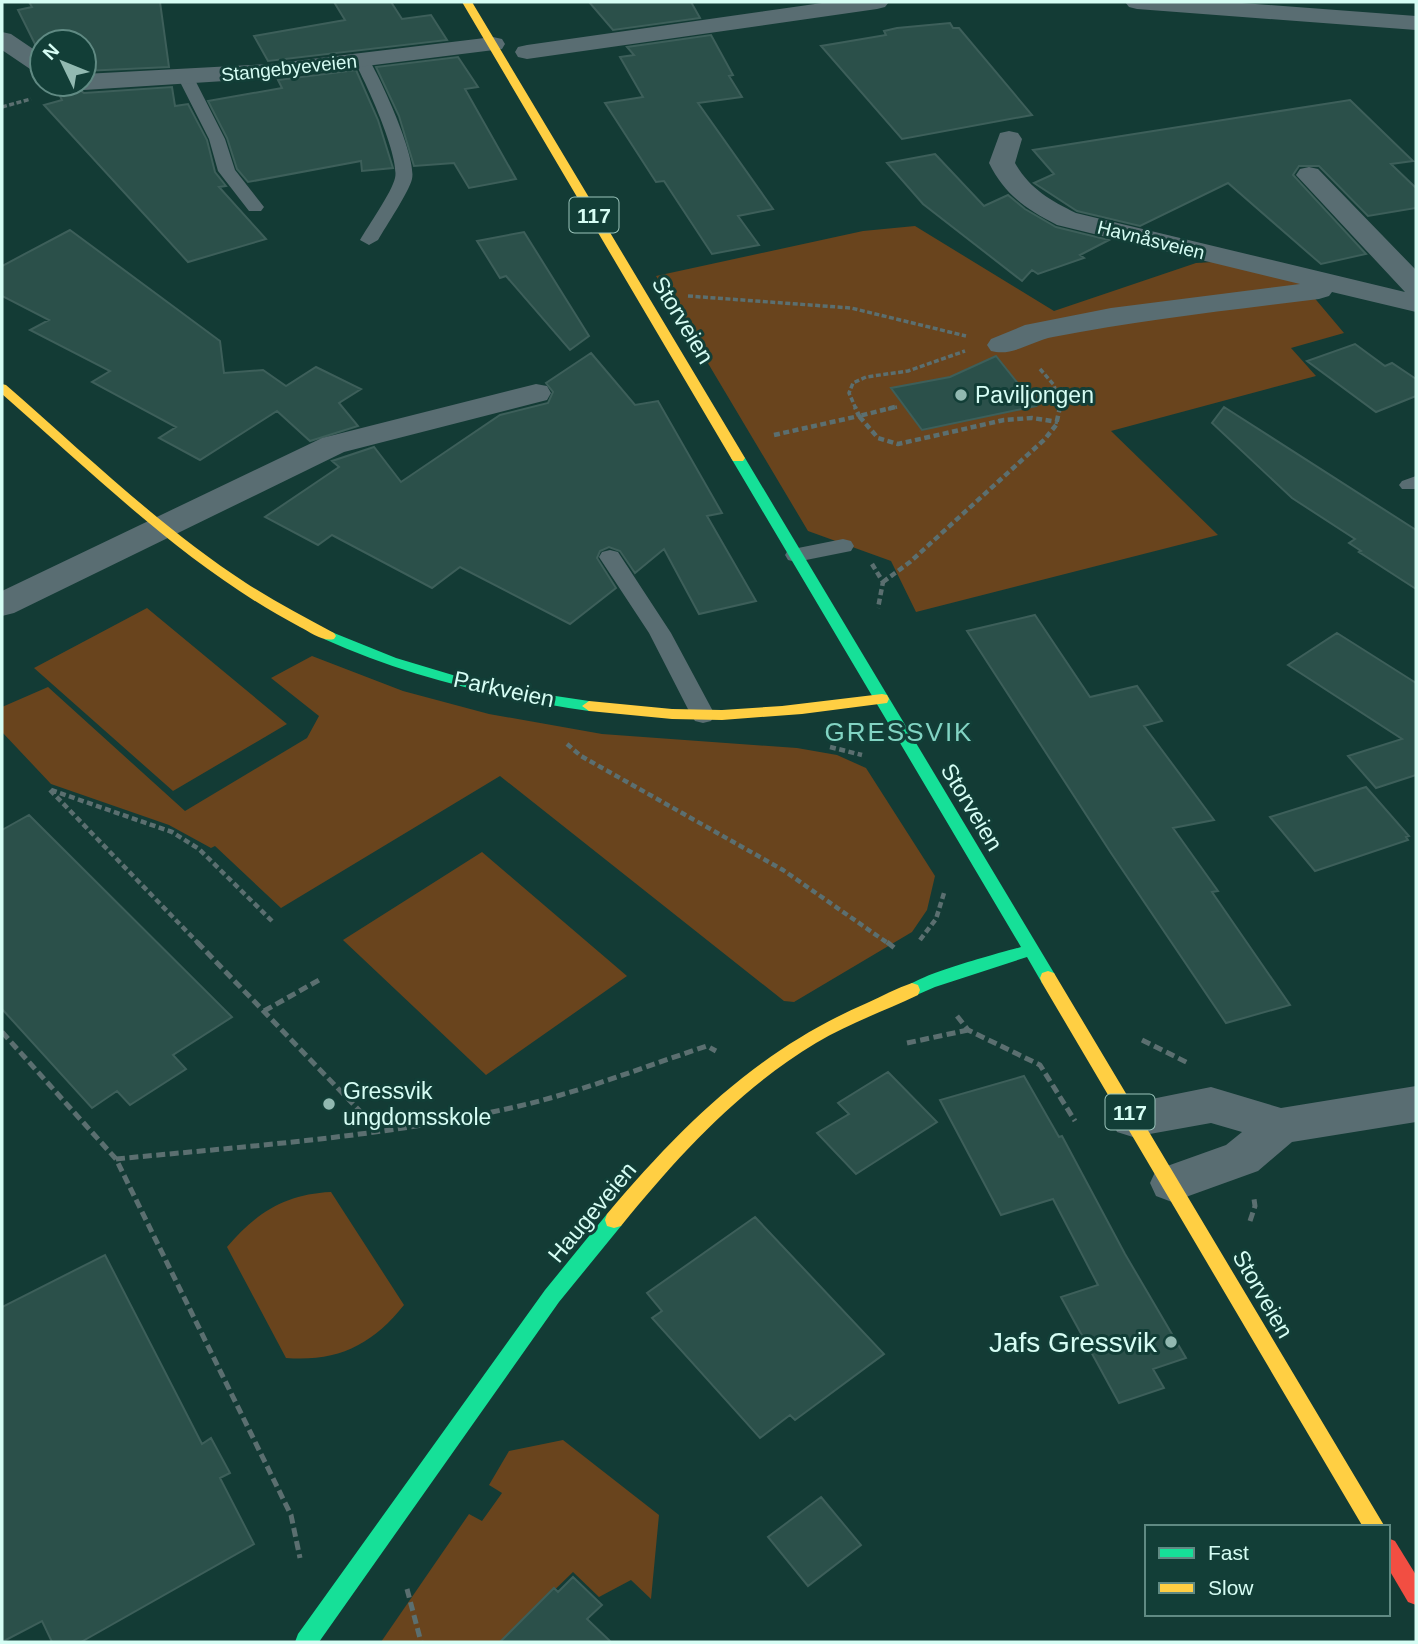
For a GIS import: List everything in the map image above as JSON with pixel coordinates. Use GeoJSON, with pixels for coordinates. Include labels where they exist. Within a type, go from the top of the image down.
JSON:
{"type":"FeatureCollection","features":[{"type":"Feature","properties":{"kind":"main road","name":"Storveien"},"geometry":{"type":"LineString","coordinates":[[467,2],[1375,1525]]}},
{"type":"Feature","properties":{"kind":"main road","name":"Parkveien"},"geometry":{"type":"LineString","coordinates":[[2,388],[240,587],[289,618],[357,647],[504,693],[588,707],[703,715],[822,708],[881,699]]}},
{"type":"Feature","properties":{"kind":"main road","name":"Haugeveien"},"geometry":{"type":"LineString","coordinates":[[306,1642],[552,1296],[647,1179],[729,1097],[810,1038],[929,982],[1030,950]]}},
{"type":"Feature","properties":{"kind":"main road"},"geometry":{"type":"LineString","coordinates":[[1400,1563],[1416,1595]]}},
{"type":"Feature","properties":{"kind":"street"},"geometry":{"type":"LineString","coordinates":[[527,51],[877,2]]}},
{"type":"Feature","properties":{"kind":"street"},"geometry":{"type":"LineString","coordinates":[[1137,2],[1416,23]]}},
{"type":"Feature","properties":{"kind":"street"},"geometry":{"type":"LineString","coordinates":[[2,39],[28,57]]}},
{"type":"Feature","properties":{"kind":"street","name":"Stangebyeveien"},"geometry":{"type":"LineString","coordinates":[[98,81],[186,78],[362,61],[493,44]]}},
{"type":"Feature","properties":{"kind":"street","name":"Havnåsveien"},"geometry":{"type":"LineString","coordinates":[[1009,139],[1002,163],[1013,187],[1038,205],[1067,219],[1416,303]]}},
{"type":"Feature","properties":{"kind":"street"},"geometry":{"type":"LineString","coordinates":[[1309,175],[1416,286]]}},
{"type":"Feature","properties":{"kind":"street","name":"Havnåsveien"},"geometry":{"type":"LineString","coordinates":[[992,342],[1111,317],[1347,286]]}},
{"type":"Feature","properties":{"kind":"street"},"geometry":{"type":"LineString","coordinates":[[2,605],[92,559],[166,527],[333,445],[536,393]]}},
{"type":"Feature","properties":{"kind":"street"},"geometry":{"type":"LineString","coordinates":[[1133,1119],[1211,1105],[1281,1126],[1416,1104]]}},
{"type":"Feature","properties":{"kind":"street"},"geometry":{"type":"LineString","coordinates":[[1172,1183],[1242,1158],[1281,1126]]}},
{"type":"Feature","properties":{"kind":"lane"},"geometry":{"type":"LineString","coordinates":[[362,61],[372,79],[399,148],[404,177],[369,240]]}},
{"type":"Feature","properties":{"kind":"lane"},"geometry":{"type":"LineString","coordinates":[[186,78],[217,139],[227,172],[255,206]]}},
{"type":"Feature","properties":{"kind":"lane"},"geometry":{"type":"LineString","coordinates":[[796,555],[843,546]]}},
{"type":"Feature","properties":{"kind":"lane"},"geometry":{"type":"LineString","coordinates":[[610,557],[675,655],[703,715]]}},
{"type":"Feature","properties":{"kind":"path"},"geometry":{"type":"LineString","coordinates":[[687,296],[851,307],[992,342],[1053,379],[1059,399],[1058,422],[1045,439],[919,554],[883,582]]}},
{"type":"Feature","properties":{"kind":"path"},"geometry":{"type":"LineString","coordinates":[[992,342],[908,371],[866,377],[853,383],[849,393],[859,416],[882,440],[902,443],[927,439],[948,431],[1039,416],[1058,422]]}},
{"type":"Feature","properties":{"kind":"path"},"geometry":{"type":"LineString","coordinates":[[774,435],[897,407]]}},
{"type":"Feature","properties":{"kind":"path"},"geometry":{"type":"LineString","coordinates":[[562,740],[582,756],[783,869],[836,903],[891,946]]}},
{"type":"Feature","properties":{"kind":"path"},"geometry":{"type":"LineString","coordinates":[[819,745],[870,758]]}},
{"type":"Feature","properties":{"kind":"path"},"geometry":{"type":"LineString","coordinates":[[274,923],[199,849],[172,832],[50,790],[379,1131]]}},
{"type":"Feature","properties":{"kind":"path"},"geometry":{"type":"LineString","coordinates":[[918,941],[935,921],[943,904],[944,892]]}},
{"type":"Feature","properties":{"kind":"path"},"geometry":{"type":"LineString","coordinates":[[888,960],[909,947]]}},
{"type":"Feature","properties":{"kind":"path"},"geometry":{"type":"LineString","coordinates":[[264,1011],[319,980]]}},
{"type":"Feature","properties":{"kind":"path"},"geometry":{"type":"LineString","coordinates":[[957,1016],[968,1030],[1040,1065],[1076,1124]]}},
{"type":"Feature","properties":{"kind":"path"},"geometry":{"type":"LineString","coordinates":[[903,1044],[968,1030]]}},
{"type":"Feature","properties":{"kind":"path"},"geometry":{"type":"LineString","coordinates":[[2,1032],[116,1159],[291,1515],[301,1561]]}},
{"type":"Feature","properties":{"kind":"path"},"geometry":{"type":"LineString","coordinates":[[116,1159],[379,1131],[515,1107],[707,1046],[718,1052]]}},
{"type":"Feature","properties":{"kind":"path"},"geometry":{"type":"LineString","coordinates":[[404,1577],[421,1642]]}},
{"type":"Feature","properties":{"kind":"shaded area"},"geometry":{"type":"Polygon","coordinates":[[[915,226],[1054,311],[1196,263],[1213,262],[1301,282],[1344,333],[1291,348],[1316,376],[1111,431],[1218,535],[916,612],[891,561],[808,531],[656,276],[863,231],[915,226]]]}},
{"type":"Feature","properties":{"kind":"shaded area"},"geometry":{"type":"Polygon","coordinates":[[[147,608],[287,724],[173,791],[34,668],[147,608]]]}},
{"type":"Feature","properties":{"kind":"shaded area"},"geometry":{"type":"Polygon","coordinates":[[[312,656],[403,691],[489,714],[602,734],[797,748],[837,755],[866,768],[935,876],[927,910],[912,932],[794,1002],[784,1001],[500,776],[281,908],[215,846],[211,848],[169,825],[51,784],[2,732],[2,707],[48,687],[185,811],[307,738],[319,716],[271,678],[312,656]]]}},
{"type":"Feature","properties":{"kind":"shaded area"},"geometry":{"type":"Polygon","coordinates":[[[482,852],[627,976],[486,1075],[343,940],[482,852]]]}},
{"type":"Feature","properties":{"kind":"shaded area"},"geometry":{"type":"Polygon","coordinates":[[[331,1192],[404,1305],[379,1331],[352,1348],[322,1357],[286,1358],[227,1247],[249,1224],[286,1201],[331,1192]]]}},
{"type":"Feature","properties":{"kind":"shaded area"},"geometry":{"type":"Polygon","coordinates":[[[563,1440],[659,1515],[651,1599],[631,1580],[599,1597],[573,1572],[501,1642],[381,1642],[469,1514],[482,1521],[502,1493],[489,1485],[509,1451],[563,1440]]]}},
{"type":"Feature","properties":{"kind":"building"},"geometry":{"type":"Polygon","coordinates":[[[29,2],[160,2],[169,67],[98,70],[98,28],[28,30],[18,10],[32,7],[29,2]]]}},
{"type":"Feature","properties":{"kind":"building"},"geometry":{"type":"Polygon","coordinates":[[[334,2],[391,2],[402,19],[431,15],[447,40],[268,61],[254,36],[345,20],[334,2]]]}},
{"type":"Feature","properties":{"kind":"building"},"geometry":{"type":"Polygon","coordinates":[[[589,2],[691,2],[700,18],[613,30],[589,2]]]}},
{"type":"Feature","properties":{"kind":"building"},"geometry":{"type":"Polygon","coordinates":[[[950,23],[953,28],[959,28],[1032,115],[902,139],[821,46],[886,35],[884,31],[897,28],[950,23]]]}},
{"type":"Feature","properties":{"kind":"building"},"geometry":{"type":"Polygon","coordinates":[[[711,35],[733,75],[729,76],[742,97],[698,103],[773,209],[738,216],[759,245],[712,254],[664,181],[656,182],[605,103],[643,97],[620,57],[634,55],[627,47],[711,35]]]}},
{"type":"Feature","properties":{"kind":"building"},"geometry":{"type":"Polygon","coordinates":[[[458,57],[478,87],[465,89],[516,179],[469,188],[454,163],[414,166],[399,116],[376,67],[458,57]]]}},
{"type":"Feature","properties":{"kind":"building"},"geometry":{"type":"Polygon","coordinates":[[[356,70],[378,120],[393,168],[362,171],[361,161],[248,182],[237,169],[227,138],[208,101],[282,88],[278,80],[356,70]]]}},
{"type":"Feature","properties":{"kind":"building"},"geometry":{"type":"Polygon","coordinates":[[[172,87],[175,106],[188,104],[207,140],[215,172],[226,186],[219,187],[266,239],[188,262],[44,105],[62,100],[61,98],[98,98],[98,92],[172,87]]]}},
{"type":"Feature","properties":{"kind":"building"},"geometry":{"type":"Polygon","coordinates":[[[1350,100],[1413,161],[1391,164],[1416,188],[1416,208],[1368,216],[1319,166],[1299,166],[1293,175],[1366,254],[1321,264],[1228,183],[1140,226],[1077,211],[1034,183],[1054,174],[1033,150],[1350,100]]]}},
{"type":"Feature","properties":{"kind":"building"},"geometry":{"type":"Polygon","coordinates":[[[935,154],[984,206],[1008,195],[1025,209],[1056,227],[1109,240],[1080,255],[1084,258],[1038,274],[1032,270],[1022,281],[923,204],[887,163],[935,154]]]}},
{"type":"Feature","properties":{"kind":"building"},"geometry":{"type":"Polygon","coordinates":[[[70,230],[220,341],[224,373],[263,370],[286,386],[316,367],[361,389],[339,403],[358,426],[310,441],[277,411],[200,460],[159,438],[176,427],[92,382],[110,371],[30,330],[49,320],[2,296],[2,266],[70,230]]]}},
{"type":"Feature","properties":{"kind":"building"},"geometry":{"type":"Polygon","coordinates":[[[524,232],[589,336],[570,350],[506,276],[500,278],[477,241],[524,232]]]}},
{"type":"Feature","properties":{"kind":"building"},"geometry":{"type":"Polygon","coordinates":[[[1355,344],[1385,366],[1392,363],[1416,379],[1416,396],[1376,412],[1307,361],[1355,344]]]}},
{"type":"Feature","properties":{"kind":"building"},"geometry":{"type":"Polygon","coordinates":[[[591,353],[635,405],[658,401],[722,513],[707,516],[756,601],[699,614],[664,549],[635,573],[620,551],[609,547],[600,551],[597,558],[616,588],[570,624],[460,567],[432,588],[332,535],[318,545],[265,517],[339,467],[332,461],[374,447],[401,482],[500,415],[548,403],[553,392],[546,383],[591,353]]]}},
{"type":"Feature","properties":{"kind":"building","name":"Paviljongen"},"geometry":{"type":"Polygon","coordinates":[[[996,356],[1036,406],[922,430],[891,388],[950,377],[996,356]]]}},
{"type":"Feature","properties":{"kind":"building"},"geometry":{"type":"Polygon","coordinates":[[[1224,407],[1416,530],[1416,589],[1359,552],[1361,551],[1349,543],[1355,539],[1292,498],[1212,423],[1224,407]]]}},
{"type":"Feature","properties":{"kind":"building"},"geometry":{"type":"Polygon","coordinates":[[[1035,615],[1090,697],[1137,686],[1162,721],[1144,726],[1214,820],[1173,828],[1218,891],[1212,892],[1290,1005],[1226,1023],[1111,853],[967,631],[1035,615]]]}},
{"type":"Feature","properties":{"kind":"building"},"geometry":{"type":"Polygon","coordinates":[[[1337,633],[1416,683],[1416,775],[1376,788],[1348,756],[1402,739],[1288,665],[1337,633]]]}},
{"type":"Feature","properties":{"kind":"building"},"geometry":{"type":"Polygon","coordinates":[[[1366,787],[1409,836],[1406,837],[1408,840],[1315,871],[1270,817],[1366,787]]]}},
{"type":"Feature","properties":{"kind":"building"},"geometry":{"type":"Polygon","coordinates":[[[29,815],[232,1017],[173,1055],[186,1069],[130,1105],[117,1091],[92,1108],[2,1009],[2,830],[29,815]]]}},
{"type":"Feature","properties":{"kind":"building"},"geometry":{"type":"Polygon","coordinates":[[[888,1072],[937,1122],[856,1174],[817,1133],[849,1114],[838,1103],[888,1072]]]}},
{"type":"Feature","properties":{"kind":"building"},"geometry":{"type":"Polygon","coordinates":[[[1024,1076],[1059,1137],[1062,1136],[1125,1254],[1186,1358],[1153,1369],[1164,1388],[1119,1403],[1061,1297],[1098,1285],[1053,1199],[1001,1215],[940,1100],[1024,1076]]]}},
{"type":"Feature","properties":{"kind":"building"},"geometry":{"type":"Polygon","coordinates":[[[755,1217],[884,1354],[795,1420],[790,1415],[760,1438],[652,1318],[662,1311],[647,1293],[755,1217]]]}},
{"type":"Feature","properties":{"kind":"building"},"geometry":{"type":"Polygon","coordinates":[[[105,1255],[202,1444],[211,1438],[230,1473],[220,1478],[254,1544],[81,1642],[52,1642],[42,1621],[2,1642],[2,1307],[105,1255]]]}},
{"type":"Feature","properties":{"kind":"building"},"geometry":{"type":"Polygon","coordinates":[[[821,1497],[861,1545],[808,1586],[768,1537],[821,1497]]]}},
{"type":"Feature","properties":{"kind":"building"},"geometry":{"type":"Polygon","coordinates":[[[573,1577],[602,1605],[587,1619],[611,1642],[500,1642],[554,1588],[558,1592],[573,1577]]]}},
{"type":"Feature","properties":{"kind":"traffic: fast"},"geometry":{"type":"LineString","coordinates":[[738,458],[1048,978]]}},
{"type":"Feature","properties":{"kind":"traffic: fast"},"geometry":{"type":"LineString","coordinates":[[329,636],[391,661],[456,681],[522,696],[589,706]]}},
{"type":"Feature","properties":{"kind":"traffic: fast"},"geometry":{"type":"LineString","coordinates":[[912,990],[929,982],[1030,950]]}},
{"type":"Feature","properties":{"kind":"traffic: fast"},"geometry":{"type":"LineString","coordinates":[[306,1642],[552,1296],[614,1220]]}},
{"type":"Feature","properties":{"kind":"traffic: slow"},"geometry":{"type":"LineString","coordinates":[[467,2],[738,458]]}},
{"type":"Feature","properties":{"kind":"traffic: slow"},"geometry":{"type":"LineString","coordinates":[[2,388],[118,490],[198,555],[283,612],[329,636]]}},
{"type":"Feature","properties":{"kind":"traffic: slow"},"geometry":{"type":"LineString","coordinates":[[589,706],[672,714],[722,715],[882,699]]}},
{"type":"Feature","properties":{"kind":"traffic: slow"},"geometry":{"type":"LineString","coordinates":[[1048,978],[1374,1525]]}},
{"type":"Feature","properties":{"kind":"traffic: slow"},"geometry":{"type":"LineString","coordinates":[[614,1220],[680,1144],[755,1076],[822,1031],[912,990]]}},
{"type":"Feature","properties":{"kind":"traffic: jam"},"geometry":{"type":"LineString","coordinates":[[1390,1551],[1416,1595]]}},
{"type":"Feature","properties":{"kind":"place","name":"Paviljongen"},"geometry":{"type":"Point","coordinates":[961,395]}},
{"type":"Feature","properties":{"kind":"place","name":"Gressvik ungdomsskole"},"geometry":{"type":"Point","coordinates":[329,1104]}},
{"type":"Feature","properties":{"kind":"place","name":"Jafs Gressvik"},"geometry":{"type":"Point","coordinates":[1171,1342]}},
{"type":"Feature","properties":{"kind":"district","name":"GRESSVIK"},"geometry":{"type":"Point","coordinates":[899,732]}}]}
